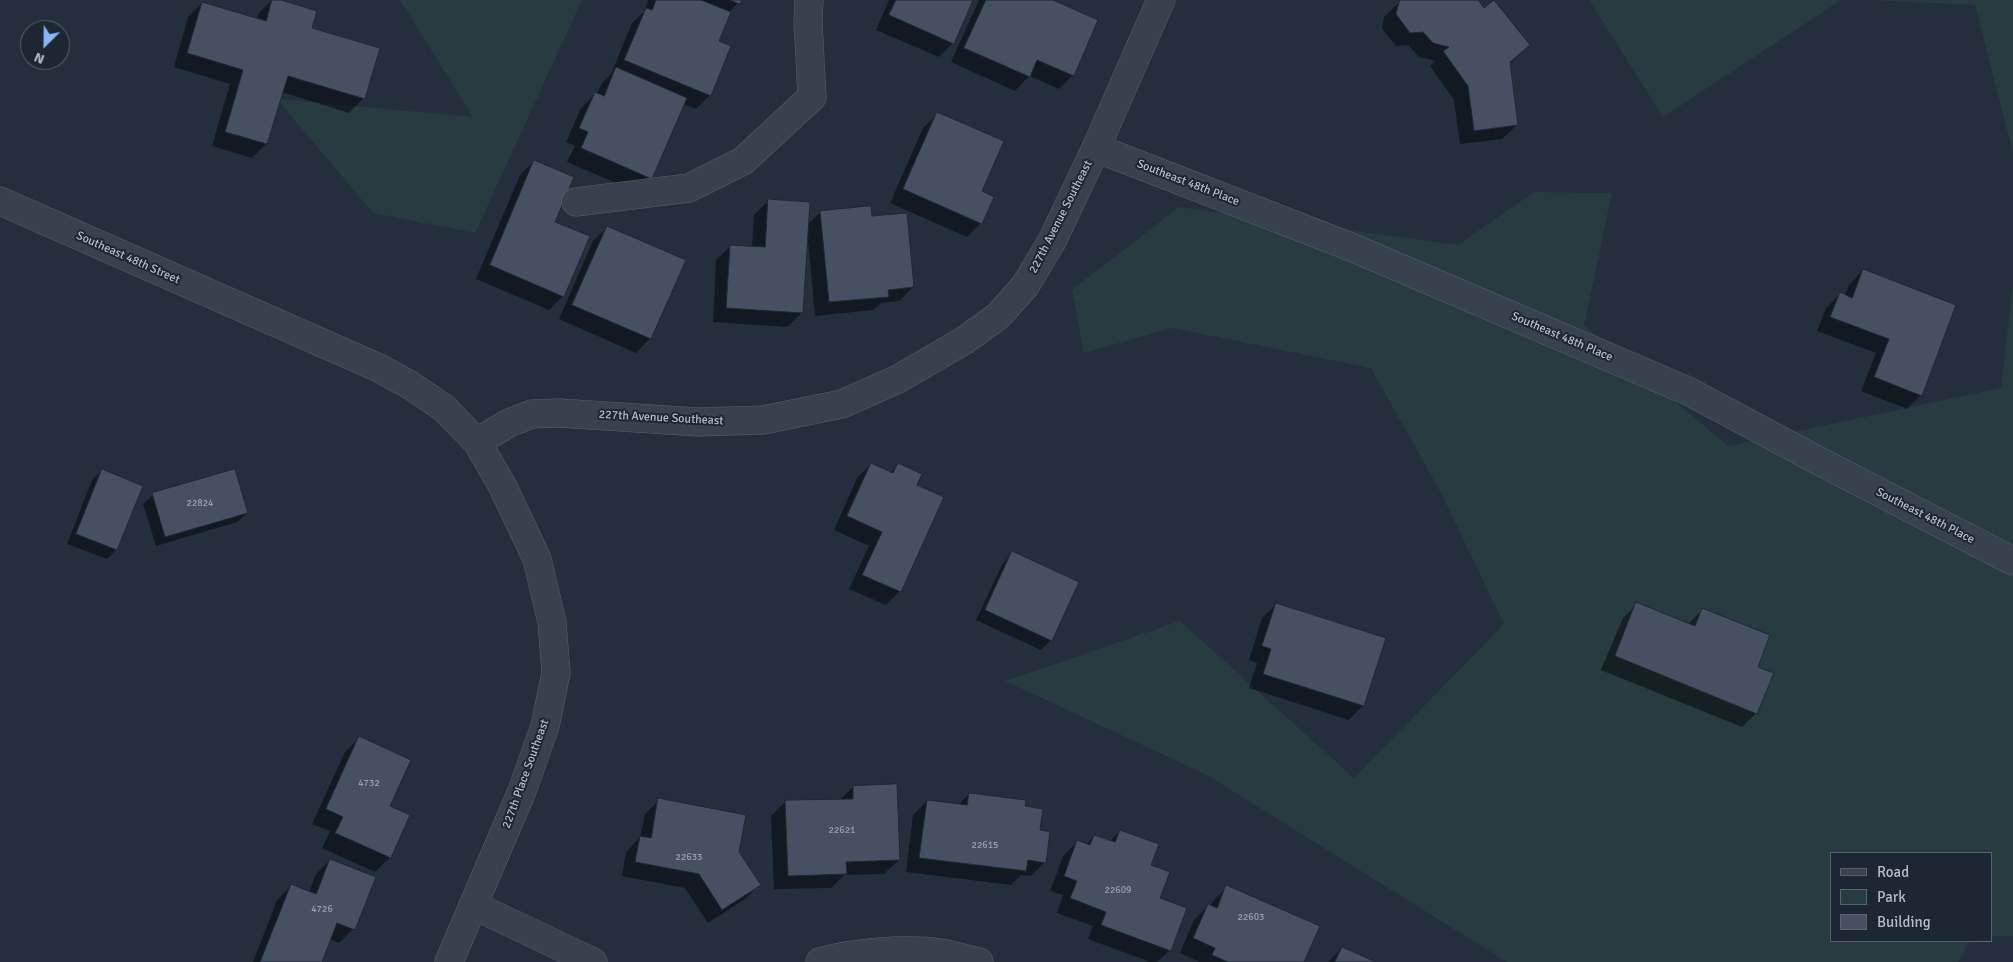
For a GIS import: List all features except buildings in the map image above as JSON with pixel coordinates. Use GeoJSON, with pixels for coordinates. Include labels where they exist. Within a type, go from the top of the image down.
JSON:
{"type":"FeatureCollection","features":[{"type":"Feature","properties":{"kind":"street"},"geometry":{"type":"LineString","coordinates":[[576,202],[689,188],[743,161],[812,97],[808,22],[809,0]]}},
{"type":"Feature","properties":{"kind":"street","name":"227th Avenue Southeast"},"geometry":{"type":"LineString","coordinates":[[477,442],[509,423],[532,414],[558,412],[698,422],[763,420],[842,404],[898,379],[966,340],[998,316],[1025,286],[1052,241],[1096,148],[1161,0]]}},
{"type":"Feature","properties":{"kind":"street","name":"Southeast 48th Place"},"geometry":{"type":"LineString","coordinates":[[1096,148],[1350,247],[1688,391],[1820,462],[2013,561]]}},
{"type":"Feature","properties":{"kind":"street","name":"Southeast 48th Street"},"geometry":{"type":"LineString","coordinates":[[0,201],[379,368],[410,385],[444,408],[477,442]]}},
{"type":"Feature","properties":{"kind":"street","name":"227th Place Southeast"},"geometry":{"type":"LineString","coordinates":[[450,962],[522,791],[545,726],[556,673],[552,622],[537,559],[502,485],[477,442]]}},
{"type":"Feature","properties":{"kind":"street"},"geometry":{"type":"LineString","coordinates":[[473,904],[593,962]]}},
{"type":"Feature","properties":{"kind":"street"},"geometry":{"type":"LineString","coordinates":[[820,962],[840,956],[896,952],[941,953],[979,962]]}},
{"type":"Feature","properties":{"kind":"green space"},"geometry":{"type":"Polygon","coordinates":[[[400,0],[582,0],[475,233],[373,213],[277,99],[473,117],[400,0]]]}},
{"type":"Feature","properties":{"kind":"green space"},"geometry":{"type":"Polygon","coordinates":[[[1589,0],[1841,0],[1663,117],[1589,0]]]}},
{"type":"Feature","properties":{"kind":"green space"},"geometry":{"type":"Polygon","coordinates":[[[1869,0],[2013,0],[2013,153],[1975,5],[1869,0]]]}},
{"type":"Feature","properties":{"kind":"green space"},"geometry":{"type":"Polygon","coordinates":[[[1534,192],[1612,193],[1584,325],[1728,446],[2001,388],[2013,285],[2013,936],[1993,936],[1993,852],[1830,852],[1830,942],[1969,942],[1958,962],[1507,962],[1207,775],[1005,681],[1180,621],[1354,778],[1504,624],[1441,493],[1371,368],[1172,328],[1084,353],[1072,290],[1179,207],[1458,245],[1534,192]]]}}]}
